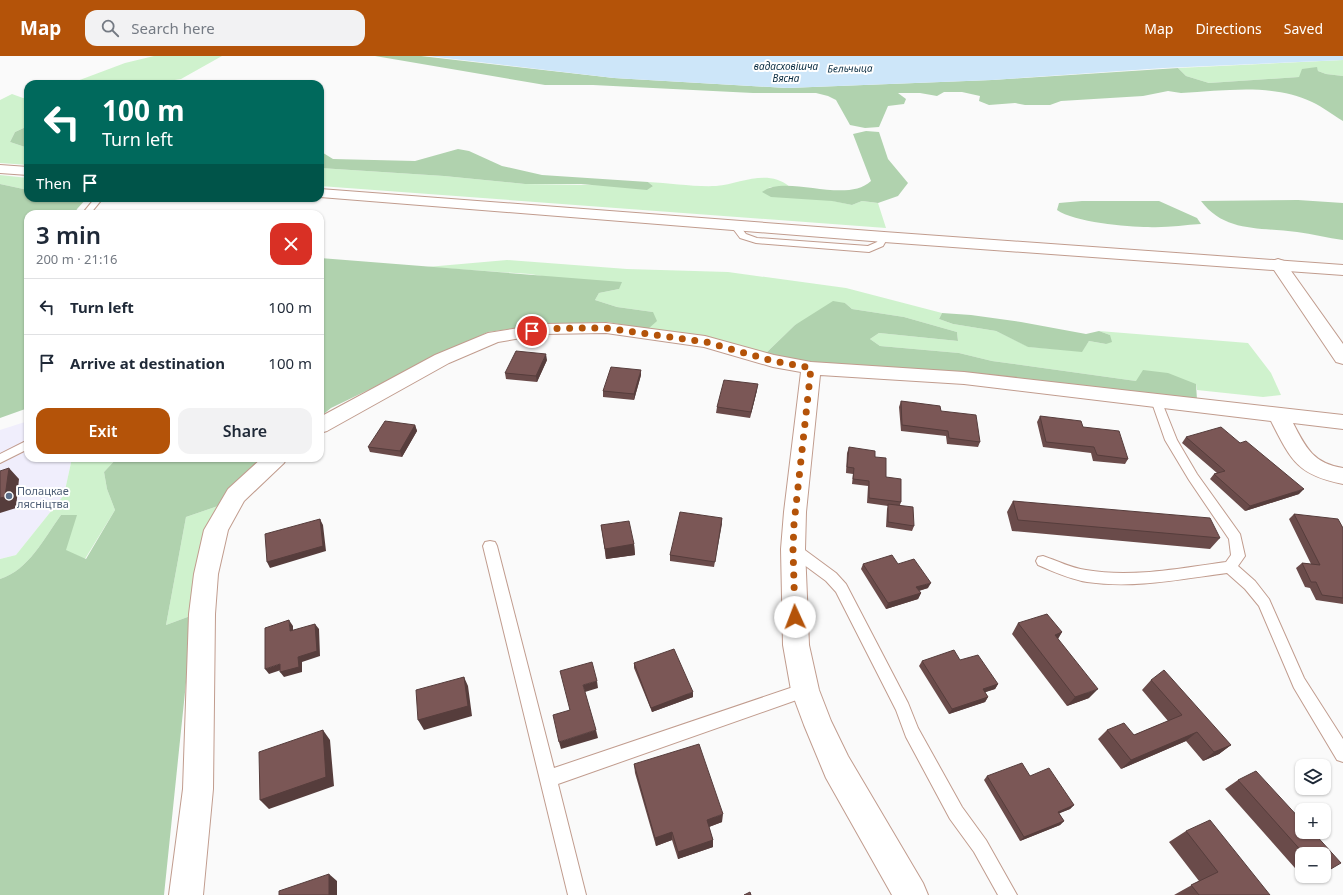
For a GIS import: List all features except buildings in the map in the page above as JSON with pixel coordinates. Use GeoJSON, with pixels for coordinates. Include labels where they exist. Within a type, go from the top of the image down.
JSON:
{"type":"FeatureCollection","features":[{"type":"Feature","properties":{"kind":"street"},"geometry":{"type":"LineString","coordinates":[[0,169],[24,171]]}},
{"type":"Feature","properties":{"kind":"street"},"geometry":{"type":"LineString","coordinates":[[324,193],[735,226],[1278,264],[1343,270]]}},
{"type":"Feature","properties":{"kind":"street"},"geometry":{"type":"LineString","coordinates":[[1278,264],[1343,358]]}},
{"type":"Feature","properties":{"kind":"street"},"geometry":{"type":"LineString","coordinates":[[324,424],[442,359],[494,336],[544,329],[606,328],[706,342],[773,361],[811,368],[964,378],[1343,422]]}},
{"type":"Feature","properties":{"kind":"street"},"geometry":{"type":"LineString","coordinates":[[811,368],[795,512],[793,549],[796,645],[805,690],[818,725],[837,767],[911,895]]}},
{"type":"Feature","properties":{"kind":"street"},"geometry":{"type":"LineString","coordinates":[[1278,414],[1300,456],[1311,467],[1330,475],[1343,476]]}},
{"type":"Feature","properties":{"kind":"street"},"geometry":{"type":"LineString","coordinates":[[186,895],[198,789],[202,614],[206,574],[216,530],[236,495],[272,462]]}},
{"type":"Feature","properties":{"kind":"lane"},"geometry":{"type":"LineString","coordinates":[[89,210],[96,202]]}},
{"type":"Feature","properties":{"kind":"lane"},"geometry":{"type":"LineString","coordinates":[[1043,561],[1056,568],[1084,576],[1133,578],[1230,567],[1238,556],[1235,538],[1171,440],[1156,400]]}},
{"type":"Feature","properties":{"kind":"lane"},"geometry":{"type":"LineString","coordinates":[[0,459],[24,446]]}},
{"type":"Feature","properties":{"kind":"lane"},"geometry":{"type":"LineString","coordinates":[[490,546],[577,895]]}},
{"type":"Feature","properties":{"kind":"lane"},"geometry":{"type":"LineString","coordinates":[[793,549],[831,576],[840,588],[903,708],[912,732],[952,806],[980,846],[1008,895]]}},
{"type":"Feature","properties":{"kind":"lane"},"geometry":{"type":"LineString","coordinates":[[1230,567],[1250,585],[1264,603],[1299,683],[1343,754]]}},
{"type":"Feature","properties":{"kind":"lane"},"geometry":{"type":"LineString","coordinates":[[547,779],[805,690]]}},
{"type":"Feature","properties":{"kind":"shaded area"},"geometry":{"type":"Polygon","coordinates":[[[24,422],[24,462],[71,462],[64,495],[16,555],[0,559],[0,430],[24,422]]]}},
{"type":"Feature","properties":{"kind":"green space"},"geometry":{"type":"Polygon","coordinates":[[[154,56],[222,56],[181,79],[80,80],[125,63],[154,56]]]}},
{"type":"Feature","properties":{"kind":"green space"},"geometry":{"type":"Polygon","coordinates":[[[375,56],[421,56],[614,78],[787,88],[992,80],[1178,68],[1186,76],[1209,83],[1299,77],[1302,69],[1317,67],[1318,71],[1326,74],[1343,76],[1343,121],[1312,102],[1280,92],[1264,90],[1181,93],[1168,91],[1143,96],[1061,101],[1050,105],[1025,105],[1015,103],[989,105],[979,101],[980,96],[962,92],[944,92],[937,96],[920,93],[898,93],[906,99],[904,104],[888,106],[879,127],[865,128],[850,125],[836,100],[816,93],[753,93],[593,85],[545,85],[375,56]]]}},
{"type":"Feature","properties":{"kind":"green space"},"geometry":{"type":"Polygon","coordinates":[[[1343,60],[1343,76],[1326,74],[1318,71],[1317,68],[1299,77],[1209,83],[1186,76],[1178,68],[1343,60]]]}},
{"type":"Feature","properties":{"kind":"green space"},"geometry":{"type":"Polygon","coordinates":[[[12,94],[24,98],[24,128],[15,132],[10,142],[24,147],[24,165],[0,163],[0,100],[12,94]]]}},
{"type":"Feature","properties":{"kind":"green space"},"geometry":{"type":"Polygon","coordinates":[[[24,128],[24,147],[10,142],[15,132],[24,128]]]}},
{"type":"Feature","properties":{"kind":"green space"},"geometry":{"type":"Polygon","coordinates":[[[866,131],[879,132],[888,159],[908,183],[898,196],[878,203],[862,201],[852,205],[832,201],[771,197],[762,192],[773,187],[786,186],[800,186],[831,190],[860,188],[871,181],[853,134],[866,131]]]}},
{"type":"Feature","properties":{"kind":"green space"},"geometry":{"type":"Polygon","coordinates":[[[458,149],[469,151],[502,166],[542,175],[648,182],[653,186],[647,190],[581,184],[525,184],[444,176],[324,168],[324,153],[333,159],[415,161],[458,149]]]}},
{"type":"Feature","properties":{"kind":"green space"},"geometry":{"type":"Polygon","coordinates":[[[324,168],[444,176],[525,184],[653,186],[648,182],[716,186],[763,178],[781,181],[790,187],[768,187],[852,205],[862,201],[878,203],[886,228],[324,186],[324,168]]]}},
{"type":"Feature","properties":{"kind":"green space"},"geometry":{"type":"Polygon","coordinates":[[[0,175],[24,178],[24,189],[0,184],[0,175]]]}},
{"type":"Feature","properties":{"kind":"green space"},"geometry":{"type":"Polygon","coordinates":[[[0,184],[24,189],[24,202],[83,202],[77,210],[24,210],[24,409],[0,418],[0,184]]]}},
{"type":"Feature","properties":{"kind":"green space"},"geometry":{"type":"Polygon","coordinates":[[[1298,200],[1343,203],[1343,240],[1297,232],[1244,227],[1232,224],[1221,219],[1201,201],[1298,200]]]}},
{"type":"Feature","properties":{"kind":"green space"},"geometry":{"type":"Polygon","coordinates":[[[1082,201],[1159,201],[1197,218],[1201,224],[1168,227],[1114,225],[1075,218],[1057,210],[1059,203],[1082,201]]]}},
{"type":"Feature","properties":{"kind":"green space"},"geometry":{"type":"Polygon","coordinates":[[[324,258],[622,282],[619,289],[599,293],[595,300],[617,307],[653,312],[657,321],[648,329],[607,322],[547,324],[488,332],[331,408],[324,414],[324,258]]]}},
{"type":"Feature","properties":{"kind":"green space"},"geometry":{"type":"Polygon","coordinates":[[[507,260],[627,269],[728,272],[846,288],[942,313],[939,319],[953,324],[996,331],[1029,347],[1082,351],[1089,341],[1106,344],[1110,335],[1099,331],[1248,343],[1271,373],[1281,395],[1263,397],[1197,390],[1196,384],[1136,381],[992,361],[959,353],[880,346],[870,339],[879,333],[958,341],[957,332],[904,317],[852,309],[845,303],[795,325],[764,355],[648,329],[653,312],[617,307],[595,300],[599,293],[619,289],[530,274],[427,267],[507,260]]]}},
{"type":"Feature","properties":{"kind":"green space"},"geometry":{"type":"Polygon","coordinates":[[[833,301],[845,303],[852,309],[904,317],[957,332],[958,341],[879,333],[870,339],[880,346],[959,353],[992,361],[1136,381],[1143,370],[1168,373],[1196,384],[1197,400],[811,365],[764,355],[795,325],[833,301]]]}},
{"type":"Feature","properties":{"kind":"green space"},"geometry":{"type":"Polygon","coordinates":[[[942,313],[971,315],[1021,322],[1086,334],[1099,331],[1110,335],[1112,342],[1106,344],[1089,341],[1082,352],[1028,347],[996,331],[953,324],[939,319],[942,313]]]}},
{"type":"Feature","properties":{"kind":"green space"},"geometry":{"type":"Polygon","coordinates":[[[71,462],[113,462],[104,472],[107,489],[115,510],[85,559],[66,551],[61,515],[28,561],[10,575],[0,579],[0,559],[16,555],[64,495],[71,462]]]}},
{"type":"Feature","properties":{"kind":"green space"},"geometry":{"type":"Polygon","coordinates":[[[113,462],[261,462],[251,470],[218,506],[186,517],[166,625],[193,615],[164,895],[0,895],[0,579],[10,575],[28,561],[61,515],[77,515],[66,550],[86,559],[115,510],[107,489],[104,472],[113,462]]]}},
{"type":"Feature","properties":{"kind":"green space"},"geometry":{"type":"Polygon","coordinates":[[[218,506],[209,530],[193,615],[166,625],[186,517],[218,506]]]}},
{"type":"Feature","properties":{"kind":"water","name":"вадасховішча Вясна"},"geometry":{"type":"Polygon","coordinates":[[[428,56],[1343,56],[1343,60],[1164,68],[992,80],[787,88],[614,78],[428,56]]]}},
{"type":"Feature","properties":{"kind":"place","name":"Полацкае лясніцтва"},"geometry":{"type":"Point","coordinates":[9,496]}},
{"type":"Feature","properties":{"kind":"route"},"geometry":{"type":"LineString","coordinates":[[532,331],[544,329],[606,328],[706,342],[773,361],[811,368],[794,524],[793,549],[795,617]]}},
{"type":"Feature","properties":{"kind":"water label","name":"Бельчыца"},"geometry":{"type":"Point","coordinates":[850,68]}}]}
